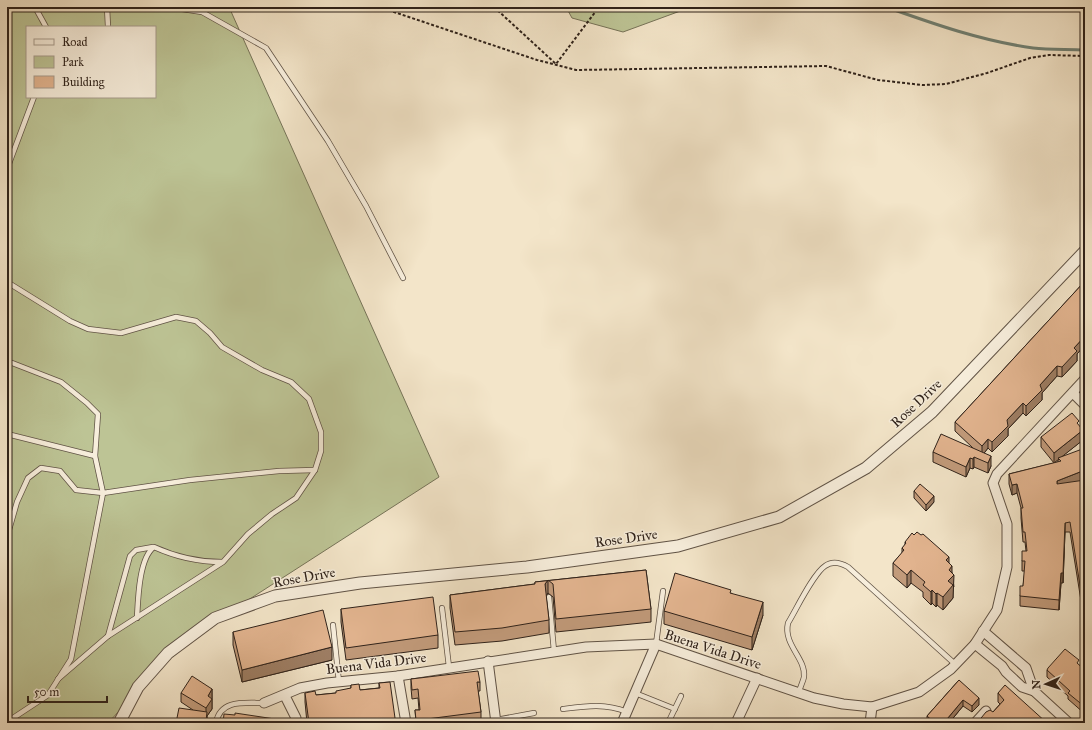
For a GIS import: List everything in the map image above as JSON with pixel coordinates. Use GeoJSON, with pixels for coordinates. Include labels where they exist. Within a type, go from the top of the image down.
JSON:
{"type":"FeatureCollection","features":[{"type":"Feature","properties":{"kind":"street","name":"Rose Drive"},"geometry":{"type":"LineString","coordinates":[[119,723],[138,687],[168,653],[215,618],[275,596],[360,583],[527,567],[678,546],[779,517],[866,468],[932,412],[1085,251]]}},
{"type":"Feature","properties":{"kind":"street"},"geometry":{"type":"LineString","coordinates":[[1085,379],[1073,393],[1085,405]]}},
{"type":"Feature","properties":{"kind":"street","name":"Buena Vida Drive"},"geometry":{"type":"LineString","coordinates":[[264,703],[285,696],[300,688],[339,682],[398,676],[586,647],[656,644],[814,698],[843,704],[872,707],[919,692],[955,664],[975,644],[997,610],[1007,567],[1007,524],[993,484],[997,474],[1073,393]]}},
{"type":"Feature","properties":{"kind":"street"},"geometry":{"type":"LineString","coordinates":[[983,631],[1026,668],[1034,691]]}},
{"type":"Feature","properties":{"kind":"street"},"geometry":{"type":"LineString","coordinates":[[622,723],[656,644]]}},
{"type":"Feature","properties":{"kind":"street"},"geometry":{"type":"LineString","coordinates":[[975,644],[1002,666],[1006,672],[1022,687],[1034,691],[1069,723]]}},
{"type":"Feature","properties":{"kind":"street"},"geometry":{"type":"LineString","coordinates":[[488,661],[496,721]]}},
{"type":"Feature","properties":{"kind":"street"},"geometry":{"type":"LineString","coordinates":[[398,676],[406,723]]}},
{"type":"Feature","properties":{"kind":"street"},"geometry":{"type":"LineString","coordinates":[[736,723],[757,678]]}},
{"type":"Feature","properties":{"kind":"street"},"geometry":{"type":"LineString","coordinates":[[285,696],[296,718],[296,723]]}},
{"type":"Feature","properties":{"kind":"street"},"geometry":{"type":"LineString","coordinates":[[870,723],[872,707]]}},
{"type":"Feature","properties":{"kind":"street"},"geometry":{"type":"LineString","coordinates":[[975,723],[986,711]]}},
{"type":"Feature","properties":{"kind":"lane"},"geometry":{"type":"LineString","coordinates":[[35,7],[45,26]]}},
{"type":"Feature","properties":{"kind":"lane"},"geometry":{"type":"LineString","coordinates":[[107,7],[108,26]]}},
{"type":"Feature","properties":{"kind":"lane"},"geometry":{"type":"LineString","coordinates":[[170,7],[202,12],[266,48],[328,141],[366,206],[403,278]]}},
{"type":"Feature","properties":{"kind":"lane"},"geometry":{"type":"LineString","coordinates":[[7,169],[34,98]]}},
{"type":"Feature","properties":{"kind":"lane"},"geometry":{"type":"LineString","coordinates":[[7,282],[70,321],[88,329],[121,334],[176,317],[196,321],[210,333],[222,347],[262,370],[291,382],[309,399],[321,432],[321,451],[315,470],[296,498],[272,514],[248,534],[223,562],[108,636],[58,679]]}},
{"type":"Feature","properties":{"kind":"lane"},"geometry":{"type":"LineString","coordinates":[[7,361],[61,382],[88,403],[98,414],[96,456],[103,493],[71,659],[48,695],[7,722]]}},
{"type":"Feature","properties":{"kind":"lane"},"geometry":{"type":"LineString","coordinates":[[7,434],[96,456]]}},
{"type":"Feature","properties":{"kind":"lane"},"geometry":{"type":"LineString","coordinates":[[7,537],[17,502],[28,478],[41,468],[60,471],[76,490],[103,493],[190,480],[279,471],[315,470]]}},
{"type":"Feature","properties":{"kind":"lane"},"geometry":{"type":"LineString","coordinates":[[108,636],[130,556],[136,550],[154,547],[173,555],[201,562],[223,562]]}},
{"type":"Feature","properties":{"kind":"lane"},"geometry":{"type":"LineString","coordinates":[[137,618],[138,598],[143,568],[147,552],[154,547]]}},
{"type":"Feature","properties":{"kind":"lane"},"geometry":{"type":"LineString","coordinates":[[799,692],[804,676],[803,668],[788,639],[786,630],[788,623],[816,576],[825,566],[832,563],[841,563],[848,567],[955,664]]}},
{"type":"Feature","properties":{"kind":"lane"},"geometry":{"type":"LineString","coordinates":[[656,644],[663,591]]}},
{"type":"Feature","properties":{"kind":"lane"},"geometry":{"type":"LineString","coordinates":[[549,597],[554,651]]}},
{"type":"Feature","properties":{"kind":"lane"},"geometry":{"type":"LineString","coordinates":[[442,608],[449,667]]}},
{"type":"Feature","properties":{"kind":"lane"},"geometry":{"type":"LineString","coordinates":[[333,624],[339,682]]}},
{"type":"Feature","properties":{"kind":"lane"},"geometry":{"type":"LineString","coordinates":[[7,625],[9,631],[7,639]]}},
{"type":"Feature","properties":{"kind":"lane"},"geometry":{"type":"LineString","coordinates":[[635,693],[675,709]]}},
{"type":"Feature","properties":{"kind":"lane"},"geometry":{"type":"LineString","coordinates":[[668,723],[681,696]]}},
{"type":"Feature","properties":{"kind":"lane","name":"Buena Vida Drive"},"geometry":{"type":"LineString","coordinates":[[216,723],[217,716],[227,706],[235,703],[264,703]]}},
{"type":"Feature","properties":{"kind":"lane"},"geometry":{"type":"LineString","coordinates":[[563,709],[597,705],[615,707],[627,712]]}},
{"type":"Feature","properties":{"kind":"lane"},"geometry":{"type":"LineString","coordinates":[[496,721],[534,713]]}},
{"type":"Feature","properties":{"kind":"path"},"geometry":{"type":"LineString","coordinates":[[379,7],[537,60],[576,70],[826,66],[878,80],[922,85],[946,84],[987,73],[1030,58],[1049,56],[1085,56]]}},
{"type":"Feature","properties":{"kind":"path"},"geometry":{"type":"LineString","coordinates":[[494,7],[556,64]]}},
{"type":"Feature","properties":{"kind":"path"},"geometry":{"type":"LineString","coordinates":[[556,64],[599,7]]}},
{"type":"Feature","properties":{"kind":"green space"},"geometry":{"type":"Polygon","coordinates":[[[7,7],[229,7],[439,477],[183,642],[108,723],[7,723],[7,7]]]}},
{"type":"Feature","properties":{"kind":"green space"},"geometry":{"type":"Polygon","coordinates":[[[566,7],[684,7],[683,10],[623,32],[572,18],[566,7]]]}},
{"type":"Feature","properties":{"kind":"building"},"geometry":{"type":"Polygon","coordinates":[[[1085,281],[1085,336],[1074,348],[1077,351],[1062,367],[1057,366],[1040,385],[1042,390],[1026,406],[1023,403],[1007,420],[1008,426],[992,442],[988,439],[982,446],[955,422],[1085,281]]]}},
{"type":"Feature","properties":{"kind":"building"},"geometry":{"type":"Polygon","coordinates":[[[1072,413],[1079,421],[1077,423],[1083,430],[1054,453],[1041,437],[1072,413]]]}},
{"type":"Feature","properties":{"kind":"building"},"geometry":{"type":"Polygon","coordinates":[[[941,434],[991,456],[988,463],[974,457],[973,459],[970,458],[966,467],[933,452],[941,434]]]}},
{"type":"Feature","properties":{"kind":"building"},"geometry":{"type":"Polygon","coordinates":[[[1085,448],[1085,470],[1057,481],[1057,484],[1085,480],[1085,597],[1082,598],[1070,522],[1065,523],[1063,573],[1061,573],[1059,600],[1020,596],[1020,586],[1023,586],[1025,561],[1022,561],[1022,551],[1027,551],[1025,532],[1023,532],[1021,508],[1023,508],[1017,484],[1012,485],[1009,474],[1061,461],[1058,458],[1085,448]]]}},
{"type":"Feature","properties":{"kind":"building"},"geometry":{"type":"Polygon","coordinates":[[[920,484],[934,496],[926,505],[914,491],[920,484]]]}},
{"type":"Feature","properties":{"kind":"building"},"geometry":{"type":"Polygon","coordinates":[[[917,532],[921,535],[923,534],[949,557],[946,560],[952,566],[949,570],[954,575],[948,581],[953,585],[943,597],[937,593],[936,594],[932,590],[931,592],[923,585],[925,582],[911,570],[907,575],[893,563],[904,550],[902,548],[906,543],[905,542],[912,533],[914,535],[917,532]]]}},
{"type":"Feature","properties":{"kind":"building"},"geometry":{"type":"Polygon","coordinates":[[[646,570],[651,609],[556,619],[553,584],[549,581],[646,570]]]}},
{"type":"Feature","properties":{"kind":"building"},"geometry":{"type":"Polygon","coordinates":[[[675,573],[731,590],[730,593],[763,602],[752,637],[664,611],[675,573]]]}},
{"type":"Feature","properties":{"kind":"building"},"geometry":{"type":"Polygon","coordinates":[[[548,581],[545,584],[549,620],[502,628],[455,632],[450,595],[548,581]]]}},
{"type":"Feature","properties":{"kind":"building"},"geometry":{"type":"Polygon","coordinates":[[[433,597],[438,635],[346,648],[341,609],[433,597]]]}},
{"type":"Feature","properties":{"kind":"building"},"geometry":{"type":"Polygon","coordinates":[[[323,610],[332,647],[242,670],[233,632],[323,610]]]}},
{"type":"Feature","properties":{"kind":"building"},"geometry":{"type":"Polygon","coordinates":[[[1065,649],[1079,660],[1077,663],[1085,670],[1085,707],[1068,693],[1070,691],[1047,670],[1065,649]]]}},
{"type":"Feature","properties":{"kind":"building"},"geometry":{"type":"Polygon","coordinates":[[[478,671],[480,682],[477,682],[481,712],[427,719],[427,721],[444,723],[418,723],[418,720],[416,720],[415,710],[420,710],[418,689],[412,690],[411,679],[478,671]]]}},
{"type":"Feature","properties":{"kind":"building"},"geometry":{"type":"Polygon","coordinates":[[[192,676],[212,689],[208,696],[212,699],[206,708],[181,693],[192,676]]]}},
{"type":"Feature","properties":{"kind":"building"},"geometry":{"type":"Polygon","coordinates":[[[959,680],[979,698],[972,706],[963,700],[947,719],[951,723],[935,723],[927,716],[959,680]]]}},
{"type":"Feature","properties":{"kind":"building"},"geometry":{"type":"Polygon","coordinates":[[[390,682],[395,718],[394,723],[309,723],[305,693],[315,691],[316,695],[336,693],[336,691],[351,688],[351,685],[359,684],[360,690],[380,688],[379,683],[390,682]]]}},
{"type":"Feature","properties":{"kind":"building"},"geometry":{"type":"Polygon","coordinates":[[[1005,685],[1047,723],[977,723],[986,712],[990,710],[993,712],[1004,700],[998,693],[1005,685]]]}},
{"type":"Feature","properties":{"kind":"building"},"geometry":{"type":"Polygon","coordinates":[[[179,708],[207,712],[206,721],[200,720],[200,723],[176,723],[179,708]]]}},
{"type":"Feature","properties":{"kind":"building"},"geometry":{"type":"Polygon","coordinates":[[[235,713],[288,721],[288,723],[223,723],[224,714],[235,715],[235,713]]]}},
{"type":"Feature","properties":{"kind":"waterway"},"geometry":{"type":"LineString","coordinates":[[886,7],[940,26],[995,41],[1033,48],[1085,50]]}}]}
